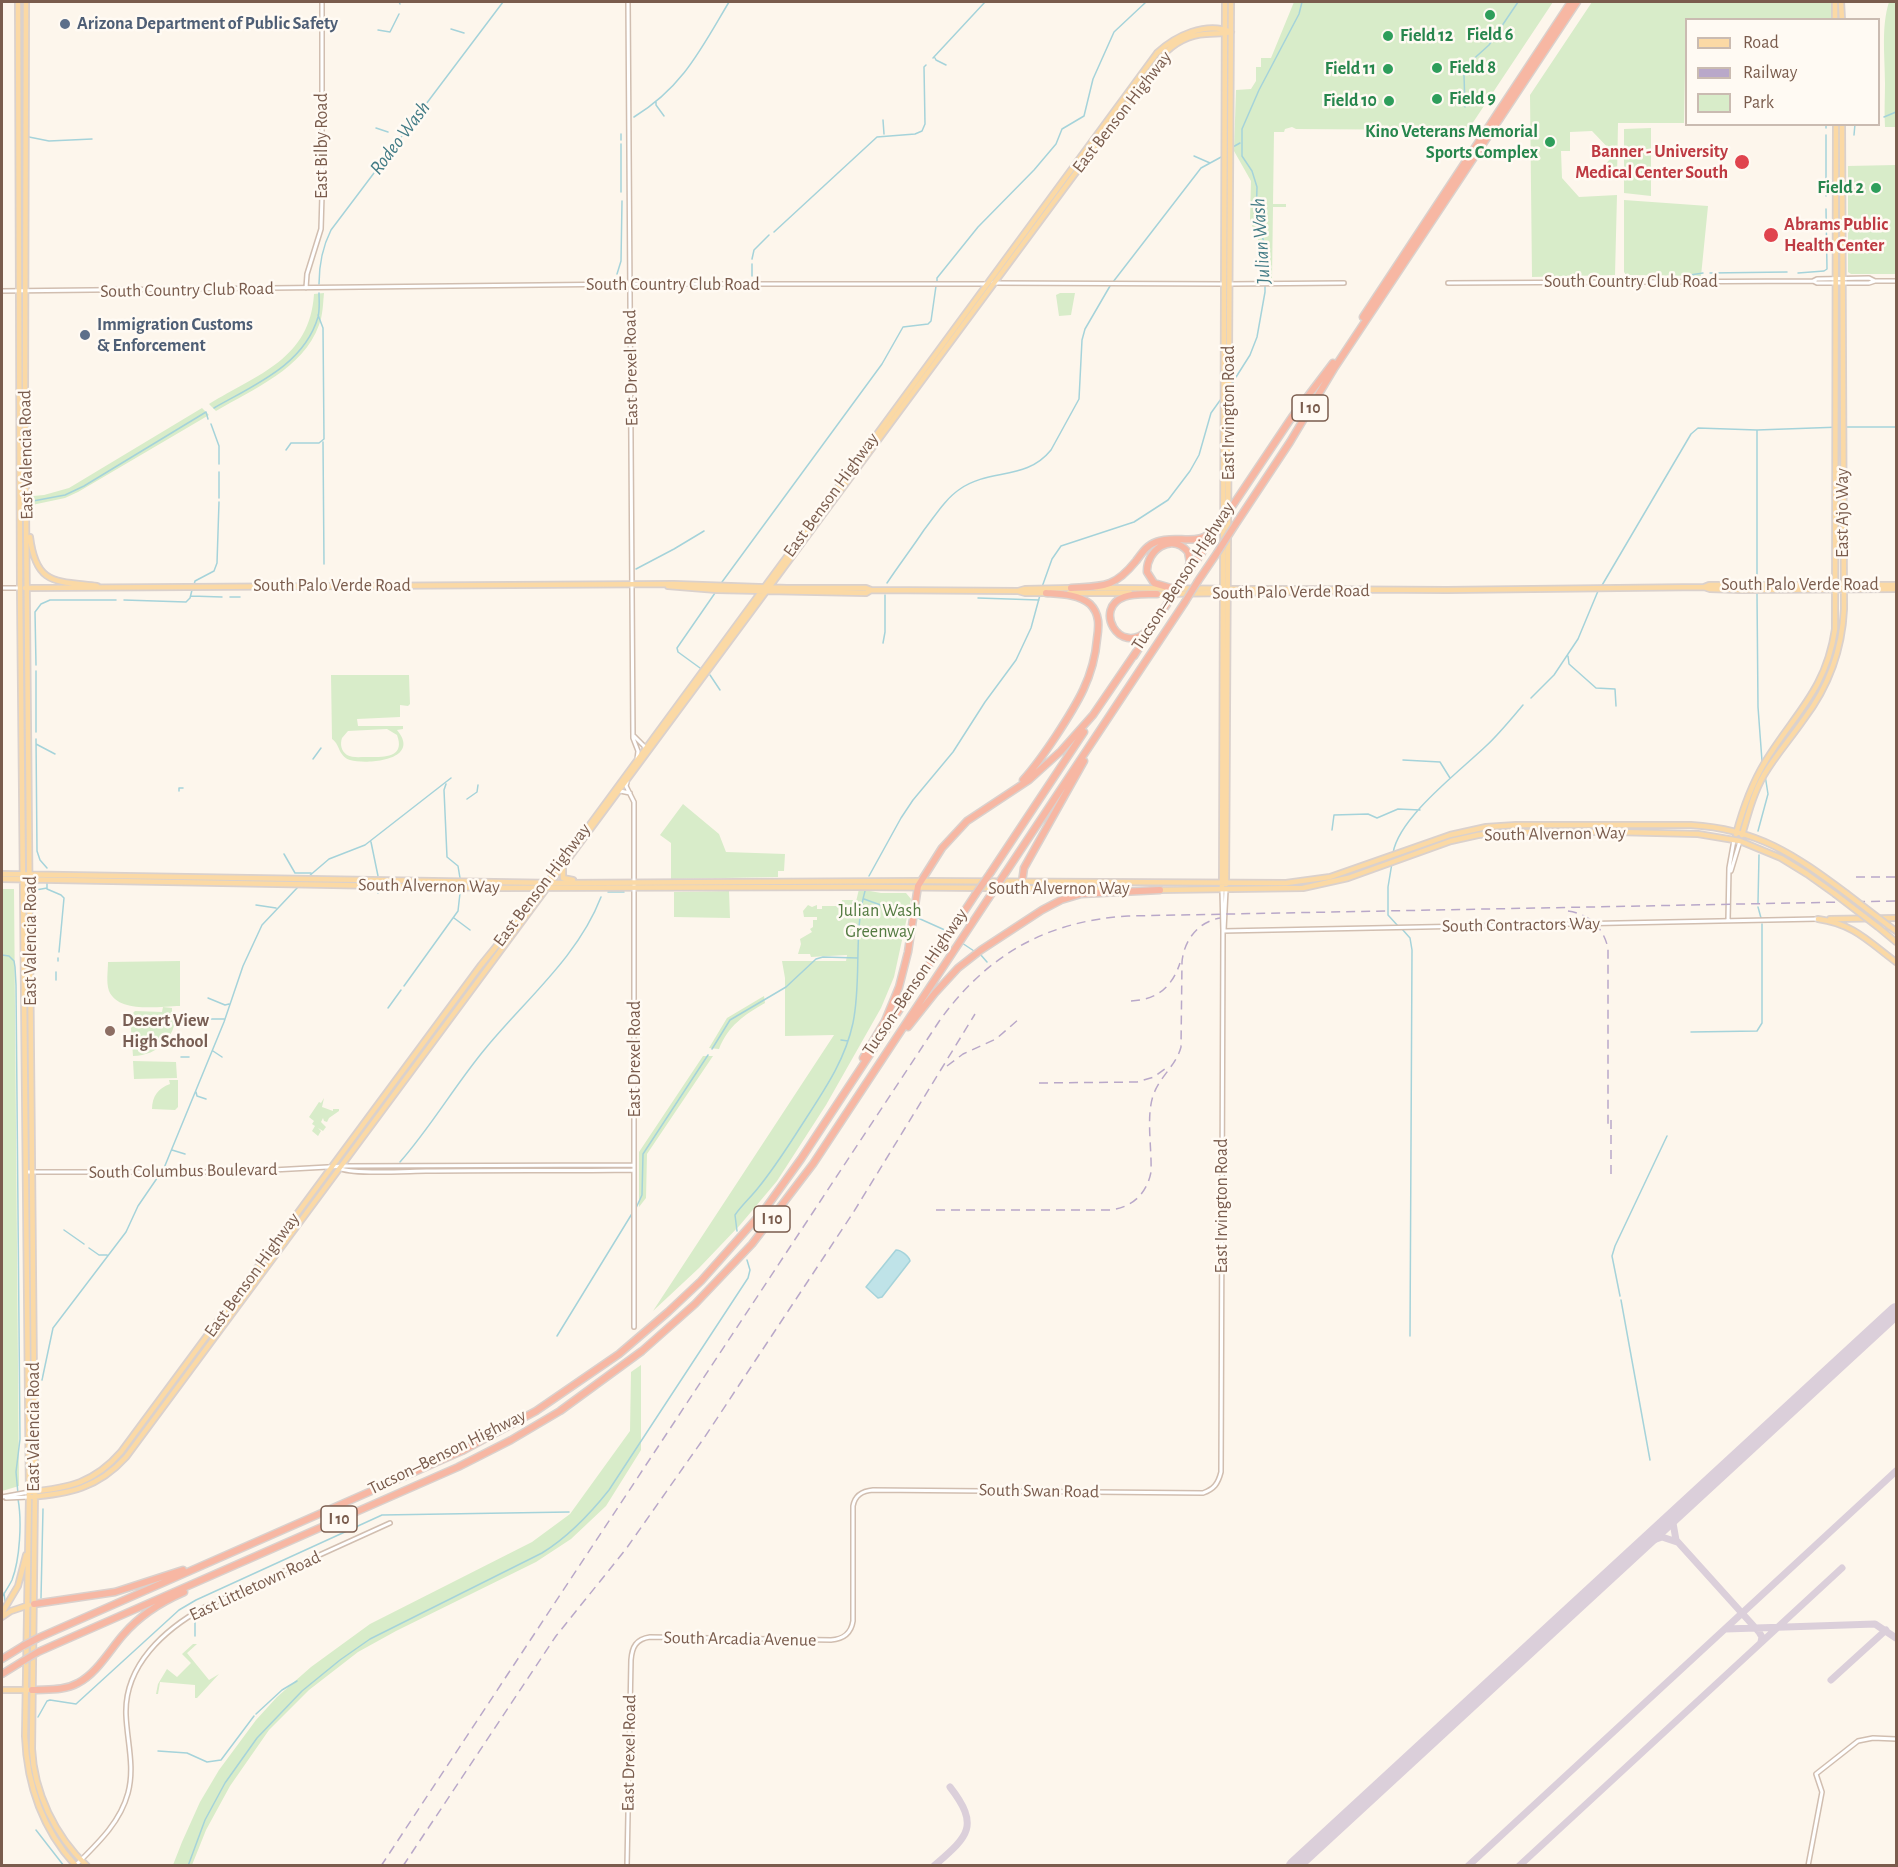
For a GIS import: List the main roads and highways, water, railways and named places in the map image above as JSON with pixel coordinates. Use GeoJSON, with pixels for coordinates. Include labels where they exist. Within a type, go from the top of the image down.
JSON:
{"type":"FeatureCollection","features":[{"type":"Feature","properties":{"kind":"highway","name":"Tucson–Benson Highway"},"geometry":{"type":"LineString","coordinates":[[2,1674],[38,1652],[446,1473],[499,1446],[560,1411],[627,1363],[704,1296],[762,1232],[813,1164],[1290,442],[1393,275],[1571,2]]}},
{"type":"Feature","properties":{"kind":"highway","name":"Tucson–Benson Highway"},"geometry":{"type":"LineString","coordinates":[[1393,275],[1576,2]]}},
{"type":"Feature","properties":{"kind":"highway","name":"Tucson–Benson Highway"},"geometry":{"type":"LineString","coordinates":[[2,1659],[38,1638],[443,1460],[496,1434],[567,1391],[627,1347],[682,1300],[732,1247],[797,1164],[992,872],[1217,528],[1292,417],[1383,292]]}},
{"type":"Feature","properties":{"kind":"highway"},"geometry":{"type":"LineString","coordinates":[[1071,588],[1113,583],[1125,574],[1153,543],[1163,540],[1201,539],[1217,528]]}},
{"type":"Feature","properties":{"kind":"highway"},"geometry":{"type":"LineString","coordinates":[[1172,588],[1155,584],[1147,572],[1149,559],[1159,547],[1167,543],[1174,543],[1187,550],[1190,563],[1183,580]]}},
{"type":"Feature","properties":{"kind":"highway"},"geometry":{"type":"LineString","coordinates":[[1004,796],[1029,774],[1046,752],[1083,693],[1095,661],[1098,625],[1097,616],[1092,607],[1076,597],[1046,591]]}},
{"type":"Feature","properties":{"kind":"highway"},"geometry":{"type":"LineString","coordinates":[[1157,594],[1129,595],[1118,600],[1110,611],[1112,625],[1122,636],[1138,637],[1148,630],[1165,609]]}},
{"type":"Feature","properties":{"kind":"highway"},"geometry":{"type":"LineString","coordinates":[[797,1164],[877,1036],[892,1006],[907,957],[917,888],[942,848],[960,827],[1041,770],[1075,737],[1136,652]]}},
{"type":"Feature","properties":{"kind":"highway"},"geometry":{"type":"LineString","coordinates":[[1022,882],[1024,868],[1101,728]]}},
{"type":"Feature","properties":{"kind":"highway"},"geometry":{"type":"LineString","coordinates":[[878,1065],[954,972],[986,946],[1042,910],[1061,900],[1081,894],[1160,890]]}},
{"type":"Feature","properties":{"kind":"highway"},"geometry":{"type":"LineString","coordinates":[[29,1690],[60,1689],[78,1683],[92,1673],[132,1625],[152,1609],[173,1596],[304,1535]]}},
{"type":"Feature","properties":{"kind":"highway"},"geometry":{"type":"LineString","coordinates":[[31,1605],[121,1591],[231,1553]]}},
{"type":"Feature","properties":{"kind":"main road","name":"East Valencia Road"},"geometry":{"type":"LineString","coordinates":[[18,2],[22,876],[29,1172],[32,1494],[26,1750],[33,1793],[42,1817],[52,1835],[76,1866]]}},
{"type":"Feature","properties":{"kind":"main road","name":"East Valencia Road"},"geometry":{"type":"LineString","coordinates":[[26,2],[25,291],[32,1106],[29,1172]]}},
{"type":"Feature","properties":{"kind":"main road","name":"East Irvington Road"},"geometry":{"type":"LineString","coordinates":[[1226,2],[1228,149],[1224,389],[1226,591]]}},
{"type":"Feature","properties":{"kind":"main road","name":"East Irvington Road"},"geometry":{"type":"LineString","coordinates":[[1227,32],[1231,2]]}},
{"type":"Feature","properties":{"kind":"main road"},"geometry":{"type":"LineString","coordinates":[[1835,2],[1835,18]]}},
{"type":"Feature","properties":{"kind":"main road"},"geometry":{"type":"LineString","coordinates":[[1842,2],[1842,18]]}},
{"type":"Feature","properties":{"kind":"main road","name":"East Benson Highway"},"geometry":{"type":"LineString","coordinates":[[32,1494],[86,1487],[106,1476],[121,1463],[548,885],[637,760],[647,750],[991,283],[1157,53],[1170,42],[1193,31],[1227,32]]}},
{"type":"Feature","properties":{"kind":"main road"},"geometry":{"type":"LineString","coordinates":[[19,69],[26,70]]}},
{"type":"Feature","properties":{"kind":"main road","name":"East Ajo Way"},"geometry":{"type":"LineString","coordinates":[[1737,840],[1745,801],[1760,769],[1813,694],[1824,673],[1835,629],[1836,126]]}},
{"type":"Feature","properties":{"kind":"main road","name":"East Ajo Way"},"geometry":{"type":"LineString","coordinates":[[1739,833],[1763,777],[1807,716],[1828,680],[1837,658],[1842,635],[1844,349],[1842,126]]}},
{"type":"Feature","properties":{"kind":"main road","name":"East Irvington Road"},"geometry":{"type":"LineString","coordinates":[[1224,887],[1229,395],[1225,157],[1228,149]]}},
{"type":"Feature","properties":{"kind":"main road"},"geometry":{"type":"LineString","coordinates":[[19,150],[26,150]]}},
{"type":"Feature","properties":{"kind":"main road"},"geometry":{"type":"LineString","coordinates":[[18,216],[26,216]]}},
{"type":"Feature","properties":{"kind":"main road"},"geometry":{"type":"LineString","coordinates":[[1836,349],[1844,349]]}},
{"type":"Feature","properties":{"kind":"main road"},"geometry":{"type":"LineString","coordinates":[[19,439],[26,439]]}},
{"type":"Feature","properties":{"kind":"main road"},"geometry":{"type":"LineString","coordinates":[[27,512],[33,558],[35,564],[45,575],[59,581],[115,589]]}},
{"type":"Feature","properties":{"kind":"main road","name":"East Benson Highway"},"geometry":{"type":"LineString","coordinates":[[32,1494],[86,1481],[99,1474],[116,1459],[481,965],[530,903],[562,868],[589,828],[620,791],[746,610],[781,571],[822,512]]}},
{"type":"Feature","properties":{"kind":"main road"},"geometry":{"type":"LineString","coordinates":[[781,571],[779,582],[790,588]]}},
{"type":"Feature","properties":{"kind":"main road","name":"South Palo Verde Road"},"geometry":{"type":"LineString","coordinates":[[20,588],[674,584],[866,593],[871,590]]}},
{"type":"Feature","properties":{"kind":"main road","name":"South Palo Verde Road"},"geometry":{"type":"LineString","coordinates":[[662,585],[675,588],[742,591],[790,588],[866,588],[871,590],[1157,594],[1336,589],[1704,587],[1740,590],[1896,585]]}},
{"type":"Feature","properties":{"kind":"main road","name":"South Palo Verde Road"},"geometry":{"type":"LineString","coordinates":[[1844,587],[1896,589]]}},
{"type":"Feature","properties":{"kind":"main road","name":"South Palo Verde Road"},"geometry":{"type":"LineString","coordinates":[[1046,591],[1071,588],[1172,588],[1310,593],[1384,589]]}},
{"type":"Feature","properties":{"kind":"main road"},"geometry":{"type":"LineString","coordinates":[[1310,593],[1336,589]]}},
{"type":"Feature","properties":{"kind":"main road"},"geometry":{"type":"LineString","coordinates":[[742,591],[751,598],[746,610]]}},
{"type":"Feature","properties":{"kind":"main road","name":"South Alvernon Way"},"geometry":{"type":"LineString","coordinates":[[30,876],[297,885],[311,879],[548,885],[1160,890],[1315,880],[1459,832],[1504,826],[1691,825],[1739,833],[1789,852],[1896,931]]}},
{"type":"Feature","properties":{"kind":"main road","name":"South Alvernon Way"},"geometry":{"type":"LineString","coordinates":[[2,874],[495,888],[608,883],[635,885],[921,881],[1285,890],[1319,886],[1451,841],[1499,832],[1687,833],[1737,840],[1771,852],[1835,894],[1896,941]]}},
{"type":"Feature","properties":{"kind":"main road"},"geometry":{"type":"LineString","coordinates":[[562,868],[566,880],[608,883]]}},
{"type":"Feature","properties":{"kind":"main road","name":"South Alvernon Way"},"geometry":{"type":"LineString","coordinates":[[2,879],[22,876]]}},
{"type":"Feature","properties":{"kind":"main road"},"geometry":{"type":"LineString","coordinates":[[495,888],[529,891],[530,903]]}},
{"type":"Feature","properties":{"kind":"main road"},"geometry":{"type":"LineString","coordinates":[[1896,918],[1818,919],[1838,922],[1850,928],[1896,962]]}},
{"type":"Feature","properties":{"kind":"main road"},"geometry":{"type":"LineString","coordinates":[[26,1061],[28,1102],[32,1106]]}},
{"type":"Feature","properties":{"kind":"main road","name":"East Valencia Road"},"geometry":{"type":"LineString","coordinates":[[31,1605],[28,1535],[32,1494]]}},
{"type":"Feature","properties":{"kind":"main road"},"geometry":{"type":"LineString","coordinates":[[2,1613],[22,1576],[28,1535]]}},
{"type":"Feature","properties":{"kind":"main road"},"geometry":{"type":"LineString","coordinates":[[2,1617],[11,1611],[31,1605]]}},
{"type":"Feature","properties":{"kind":"main road"},"geometry":{"type":"LineString","coordinates":[[2,1690],[29,1690]]}},
{"type":"Feature","properties":{"kind":"main road","name":"East Valencia Road"},"geometry":{"type":"LineString","coordinates":[[29,1690],[32,1749],[37,1783],[56,1827],[87,1866]]}},
{"type":"Feature","properties":{"kind":"water"},"geometry":{"type":"Polygon","coordinates":[[[896,1250],[905,1254],[910,1261],[882,1297],[878,1298],[866,1287],[896,1250]]]}},
{"type":"Feature","properties":{"kind":"waterway","name":"Rodeo Wash"},"geometry":{"type":"LineString","coordinates":[[319,284],[322,256],[331,230],[503,2]]}},
{"type":"Feature","properties":{"kind":"waterway"},"geometry":{"type":"LineString","coordinates":[[634,117],[666,93],[678,80],[700,51],[729,2]]}},
{"type":"Feature","properties":{"kind":"waterway"},"geometry":{"type":"LineString","coordinates":[[933,58],[985,2]]}},
{"type":"Feature","properties":{"kind":"waterway"},"geometry":{"type":"LineString","coordinates":[[937,282],[937,278],[978,227],[1056,144],[1062,129],[1084,116],[1093,79],[1114,32],[1146,2]]}},
{"type":"Feature","properties":{"kind":"waterway","name":"Julian Wash"},"geometry":{"type":"LineString","coordinates":[[1231,385],[1250,355],[1257,337],[1265,292],[1265,245],[1256,218],[1257,187],[1252,171],[1242,156],[1242,129],[1259,90],[1299,14],[1302,2]]}},
{"type":"Feature","properties":{"kind":"waterway"},"geometry":{"type":"LineString","coordinates":[[1465,107],[1464,75],[1468,64],[1489,45],[1518,2]]}},
{"type":"Feature","properties":{"kind":"waterway"},"geometry":{"type":"LineString","coordinates":[[378,30],[390,32],[399,14]]}},
{"type":"Feature","properties":{"kind":"waterway"},"geometry":{"type":"LineString","coordinates":[[451,29],[464,33]]}},
{"type":"Feature","properties":{"kind":"waterway"},"geometry":{"type":"LineString","coordinates":[[935,58],[946,65]]}},
{"type":"Feature","properties":{"kind":"waterway"},"geometry":{"type":"LineString","coordinates":[[774,232],[877,137],[915,134],[922,131],[925,124],[924,67],[926,65]]}},
{"type":"Feature","properties":{"kind":"waterway"},"geometry":{"type":"LineString","coordinates":[[656,102],[664,116]]}},
{"type":"Feature","properties":{"kind":"waterway"},"geometry":{"type":"LineString","coordinates":[[1884,117],[1896,112]]}},
{"type":"Feature","properties":{"kind":"waterway"},"geometry":{"type":"LineString","coordinates":[[883,120],[884,134]]}},
{"type":"Feature","properties":{"kind":"waterway"},"geometry":{"type":"LineString","coordinates":[[1854,135],[1855,126]]}},
{"type":"Feature","properties":{"kind":"waterway"},"geometry":{"type":"LineString","coordinates":[[376,128],[388,132]]}},
{"type":"Feature","properties":{"kind":"waterway"},"geometry":{"type":"LineString","coordinates":[[621,134],[621,140]]}},
{"type":"Feature","properties":{"kind":"waterway"},"geometry":{"type":"LineString","coordinates":[[1826,135],[1826,196]]}},
{"type":"Feature","properties":{"kind":"waterway"},"geometry":{"type":"LineString","coordinates":[[29,137],[49,141],[92,139]]}},
{"type":"Feature","properties":{"kind":"waterway"},"geometry":{"type":"LineString","coordinates":[[1231,148],[1240,143]]}},
{"type":"Feature","properties":{"kind":"waterway"},"geometry":{"type":"LineString","coordinates":[[621,144],[621,192]]}},
{"type":"Feature","properties":{"kind":"waterway"},"geometry":{"type":"LineString","coordinates":[[1194,156],[1210,163]]}},
{"type":"Feature","properties":{"kind":"waterway"},"geometry":{"type":"LineString","coordinates":[[1113,282],[1201,168],[1223,156]]}},
{"type":"Feature","properties":{"kind":"waterway"},"geometry":{"type":"LineString","coordinates":[[617,274],[621,261],[622,201]]}},
{"type":"Feature","properties":{"kind":"waterway"},"geometry":{"type":"LineString","coordinates":[[1798,273],[1827,269],[1826,209]]}},
{"type":"Feature","properties":{"kind":"waterway"},"geometry":{"type":"LineString","coordinates":[[752,259],[754,250],[769,235]]}},
{"type":"Feature","properties":{"kind":"waterway"},"geometry":{"type":"LineString","coordinates":[[752,264],[752,276]]}},
{"type":"Feature","properties":{"kind":"waterway"},"geometry":{"type":"LineString","coordinates":[[1710,273],[1787,272]]}},
{"type":"Feature","properties":{"kind":"waterway"},"geometry":{"type":"LineString","coordinates":[[1690,275],[1703,273]]}},
{"type":"Feature","properties":{"kind":"waterway"},"geometry":{"type":"LineString","coordinates":[[722,582],[882,364],[903,327],[928,324],[931,321],[936,286]]}},
{"type":"Feature","properties":{"kind":"waterway"},"geometry":{"type":"LineString","coordinates":[[887,583],[936,514],[955,493],[983,478],[1030,466],[1041,460],[1051,450],[1079,399],[1082,340],[1085,329],[1110,286]]}},
{"type":"Feature","properties":{"kind":"waterway","name":"Rodeo Wash"},"geometry":{"type":"LineString","coordinates":[[214,408],[276,372],[301,348],[311,334],[318,317],[319,293]]}},
{"type":"Feature","properties":{"kind":"waterway"},"geometry":{"type":"LineString","coordinates":[[286,450],[291,443],[319,443],[324,439],[323,328],[318,315]]}},
{"type":"Feature","properties":{"kind":"waterway"},"geometry":{"type":"LineString","coordinates":[[1042,587],[1052,559],[1061,546],[1134,522],[1168,500],[1199,455],[1211,413],[1221,399]]}},
{"type":"Feature","properties":{"kind":"waterway"},"geometry":{"type":"LineString","coordinates":[[33,501],[65,495],[84,486],[206,412],[208,419]]}},
{"type":"Feature","properties":{"kind":"waterway","name":"Rodeo Wash"},"geometry":{"type":"LineString","coordinates":[[211,424],[219,446],[219,464]]}},
{"type":"Feature","properties":{"kind":"waterway"},"geometry":{"type":"LineString","coordinates":[[1757,582],[1757,430],[1841,427]]}},
{"type":"Feature","properties":{"kind":"waterway"},"geometry":{"type":"LineString","coordinates":[[1846,427],[1896,427]]}},
{"type":"Feature","properties":{"kind":"waterway"},"geometry":{"type":"LineString","coordinates":[[1601,587],[1691,434],[1698,428],[1757,430]]}},
{"type":"Feature","properties":{"kind":"waterway"},"geometry":{"type":"LineString","coordinates":[[323,442],[324,564]]}},
{"type":"Feature","properties":{"kind":"waterway","name":"Rodeo Wash"},"geometry":{"type":"LineString","coordinates":[[219,472],[219,498]]}},
{"type":"Feature","properties":{"kind":"waterway","name":"Rodeo Wash"},"geometry":{"type":"LineString","coordinates":[[194,585],[195,581],[214,571],[217,563],[219,502]]}},
{"type":"Feature","properties":{"kind":"waterway"},"geometry":{"type":"LineString","coordinates":[[636,569],[704,531]]}},
{"type":"Feature","properties":{"kind":"waterway","name":"Rodeo Wash"},"geometry":{"type":"LineString","coordinates":[[124,600],[186,602],[192,590]]}},
{"type":"Feature","properties":{"kind":"waterway"},"geometry":{"type":"LineString","coordinates":[[1531,698],[1554,675],[1578,639],[1598,591]]}},
{"type":"Feature","properties":{"kind":"waterway"},"geometry":{"type":"LineString","coordinates":[[700,668],[678,652],[677,648],[715,593]]}},
{"type":"Feature","properties":{"kind":"waterway"},"geometry":{"type":"LineString","coordinates":[[1757,594],[1758,707],[1762,761]]}},
{"type":"Feature","properties":{"kind":"waterway"},"geometry":{"type":"LineString","coordinates":[[883,643],[885,595]]}},
{"type":"Feature","properties":{"kind":"waterway"},"geometry":{"type":"LineString","coordinates":[[869,876],[913,800],[953,752],[985,702],[1016,660],[1031,628],[1040,595]]}},
{"type":"Feature","properties":{"kind":"waterway"},"geometry":{"type":"LineString","coordinates":[[191,596],[222,597]]}},
{"type":"Feature","properties":{"kind":"waterway"},"geometry":{"type":"LineString","coordinates":[[230,597],[240,597]]}},
{"type":"Feature","properties":{"kind":"waterway"},"geometry":{"type":"LineString","coordinates":[[978,598],[1039,600]]}},
{"type":"Feature","properties":{"kind":"waterway","name":"Rodeo Wash"},"geometry":{"type":"LineString","coordinates":[[36,665],[35,612],[41,604],[50,600],[116,600]]}},
{"type":"Feature","properties":{"kind":"waterway"},"geometry":{"type":"LineString","coordinates":[[1568,656],[1569,664],[1596,688],[1615,689],[1616,706]]}},
{"type":"Feature","properties":{"kind":"waterway","name":"Rodeo Wash"},"geometry":{"type":"LineString","coordinates":[[36,671],[36,732]]}},
{"type":"Feature","properties":{"kind":"waterway"},"geometry":{"type":"LineString","coordinates":[[710,675],[720,690]]}},
{"type":"Feature","properties":{"kind":"waterway"},"geometry":{"type":"LineString","coordinates":[[1393,853],[1406,825],[1418,810],[1491,741],[1523,705]]}},
{"type":"Feature","properties":{"kind":"waterway"},"geometry":{"type":"LineString","coordinates":[[36,739],[37,851],[40,860],[47,868]]}},
{"type":"Feature","properties":{"kind":"waterway"},"geometry":{"type":"LineString","coordinates":[[36,744],[55,754]]}},
{"type":"Feature","properties":{"kind":"waterway"},"geometry":{"type":"LineString","coordinates":[[313,759],[321,748]]}},
{"type":"Feature","properties":{"kind":"waterway"},"geometry":{"type":"LineString","coordinates":[[1403,760],[1440,762],[1450,778]]}},
{"type":"Feature","properties":{"kind":"waterway"},"geometry":{"type":"LineString","coordinates":[[1758,831],[1768,794],[1765,775]]}},
{"type":"Feature","properties":{"kind":"waterway"},"geometry":{"type":"LineString","coordinates":[[308,877],[329,859],[365,845],[451,778]]}},
{"type":"Feature","properties":{"kind":"waterway"},"geometry":{"type":"LineString","coordinates":[[446,784],[444,790],[447,857],[458,866],[460,878]]}},
{"type":"Feature","properties":{"kind":"waterway"},"geometry":{"type":"LineString","coordinates":[[467,799],[477,792],[478,785]]}},
{"type":"Feature","properties":{"kind":"waterway"},"geometry":{"type":"LineString","coordinates":[[179,791],[179,788],[183,788]]}},
{"type":"Feature","properties":{"kind":"waterway"},"geometry":{"type":"LineString","coordinates":[[1332,830],[1334,815],[1368,814],[1377,818],[1398,809],[1420,810]]}},
{"type":"Feature","properties":{"kind":"waterway"},"geometry":{"type":"LineString","coordinates":[[371,842],[378,876]]}},
{"type":"Feature","properties":{"kind":"waterway"},"geometry":{"type":"LineString","coordinates":[[284,854],[295,873],[311,873]]}},
{"type":"Feature","properties":{"kind":"waterway"},"geometry":{"type":"LineString","coordinates":[[1758,903],[1759,855]]}},
{"type":"Feature","properties":{"kind":"waterway"},"geometry":{"type":"LineString","coordinates":[[1393,857],[1388,887],[1388,915],[1398,926]]}},
{"type":"Feature","properties":{"kind":"waterway"},"geometry":{"type":"LineString","coordinates":[[47,883],[47,889],[64,898],[59,952]]}},
{"type":"Feature","properties":{"kind":"waterway"},"geometry":{"type":"LineString","coordinates":[[42,1380],[53,1328],[126,1232],[138,1206],[164,1168],[224,1022],[243,966],[262,925],[298,887]]}},
{"type":"Feature","properties":{"kind":"waterway"},"geometry":{"type":"LineString","coordinates":[[36,890],[47,888]]}},
{"type":"Feature","properties":{"kind":"waterway"},"geometry":{"type":"LineString","coordinates":[[737,1231],[735,1215],[765,1180],[783,1154],[827,1085],[845,1049],[856,1006],[859,924],[865,891]]}},
{"type":"Feature","properties":{"kind":"waterway"},"geometry":{"type":"LineString","coordinates":[[608,892],[624,892]]}},
{"type":"Feature","properties":{"kind":"waterway"},"geometry":{"type":"LineString","coordinates":[[404,986],[458,911],[460,893]]}},
{"type":"Feature","properties":{"kind":"waterway"},"geometry":{"type":"LineString","coordinates":[[400,1162],[485,1049],[565,959],[591,919],[601,897]]}},
{"type":"Feature","properties":{"kind":"waterway"},"geometry":{"type":"LineString","coordinates":[[864,899],[908,915]]}},
{"type":"Feature","properties":{"kind":"waterway"},"geometry":{"type":"LineString","coordinates":[[256,905],[276,908]]}},
{"type":"Feature","properties":{"kind":"waterway"},"geometry":{"type":"LineString","coordinates":[[1758,907],[1761,918]]}},
{"type":"Feature","properties":{"kind":"waterway"},"geometry":{"type":"LineString","coordinates":[[454,918],[470,930]]}},
{"type":"Feature","properties":{"kind":"waterway"},"geometry":{"type":"LineString","coordinates":[[918,918],[947,931]]}},
{"type":"Feature","properties":{"kind":"waterway"},"geometry":{"type":"LineString","coordinates":[[1691,1032],[1757,1031],[1762,1023],[1762,924]]}},
{"type":"Feature","properties":{"kind":"waterway"},"geometry":{"type":"LineString","coordinates":[[1402,929],[1410,938],[1412,950],[1410,1336]]}},
{"type":"Feature","properties":{"kind":"waterway"},"geometry":{"type":"LineString","coordinates":[[962,943],[974,951]]}},
{"type":"Feature","properties":{"kind":"waterway"},"geometry":{"type":"LineString","coordinates":[[980,954],[987,962]]}},
{"type":"Feature","properties":{"kind":"waterway"},"geometry":{"type":"LineString","coordinates":[[2,955],[9,956],[14,961],[16,985],[20,1439],[16,1472],[18,1494]]}},
{"type":"Feature","properties":{"kind":"waterway"},"geometry":{"type":"LineString","coordinates":[[712,1049],[730,1020],[786,987],[816,959],[823,957],[858,958]]}},
{"type":"Feature","properties":{"kind":"waterway"},"geometry":{"type":"LineString","coordinates":[[56,972],[56,980]]}},
{"type":"Feature","properties":{"kind":"waterway"},"geometry":{"type":"LineString","coordinates":[[388,1008],[401,990]]}},
{"type":"Feature","properties":{"kind":"waterway"},"geometry":{"type":"LineString","coordinates":[[208,998],[225,1005],[229,1004]]}},
{"type":"Feature","properties":{"kind":"waterway"},"geometry":{"type":"LineString","coordinates":[[207,1019],[224,1019]]}},
{"type":"Feature","properties":{"kind":"waterway"},"geometry":{"type":"LineString","coordinates":[[841,1040],[848,1041]]}},
{"type":"Feature","properties":{"kind":"waterway"},"geometry":{"type":"LineString","coordinates":[[213,1051],[222,1057]]}},
{"type":"Feature","properties":{"kind":"waterway"},"geometry":{"type":"LineString","coordinates":[[636,1208],[642,1195],[643,1154],[708,1055]]}},
{"type":"Feature","properties":{"kind":"waterway"},"geometry":{"type":"LineString","coordinates":[[181,1057],[189,1057]]}},
{"type":"Feature","properties":{"kind":"waterway"},"geometry":{"type":"LineString","coordinates":[[196,1092],[197,1096],[206,1099]]}},
{"type":"Feature","properties":{"kind":"waterway"},"geometry":{"type":"LineString","coordinates":[[1620,1296],[1612,1256],[1667,1136]]}},
{"type":"Feature","properties":{"kind":"waterway"},"geometry":{"type":"LineString","coordinates":[[172,1150],[185,1154]]}},
{"type":"Feature","properties":{"kind":"waterway"},"geometry":{"type":"LineString","coordinates":[[557,1336],[633,1212]]}},
{"type":"Feature","properties":{"kind":"waterway"},"geometry":{"type":"LineString","coordinates":[[64,1230],[84,1244]]}},
{"type":"Feature","properties":{"kind":"waterway"},"geometry":{"type":"LineString","coordinates":[[89,1248],[99,1255],[107,1255]]}},
{"type":"Feature","properties":{"kind":"waterway"},"geometry":{"type":"LineString","coordinates":[[188,1866],[205,1820],[225,1783],[257,1738],[302,1691],[370,1639],[542,1553],[561,1540],[586,1516],[609,1490],[748,1278],[750,1270],[747,1260]]}},
{"type":"Feature","properties":{"kind":"waterway"},"geometry":{"type":"LineString","coordinates":[[1621,1300],[1650,1460]]}},
{"type":"Feature","properties":{"kind":"waterway"},"geometry":{"type":"LineString","coordinates":[[2,1597],[12,1580],[17,1562],[20,1529],[18,1499]]}},
{"type":"Feature","properties":{"kind":"waterway"},"geometry":{"type":"LineString","coordinates":[[41,1598],[43,1509]]}},
{"type":"Feature","properties":{"kind":"waterway"},"geometry":{"type":"LineString","coordinates":[[38,1717],[47,1701],[76,1704],[179,1610],[196,1600],[382,1515],[569,1512]]}},
{"type":"Feature","properties":{"kind":"waterway"},"geometry":{"type":"LineString","coordinates":[[4,1593],[5,1601]]}},
{"type":"Feature","properties":{"kind":"waterway"},"geometry":{"type":"LineString","coordinates":[[195,1622],[195,1636]]}},
{"type":"Feature","properties":{"kind":"waterway"},"geometry":{"type":"LineString","coordinates":[[256,1714],[282,1690],[297,1681]]}},
{"type":"Feature","properties":{"kind":"waterway"},"geometry":{"type":"LineString","coordinates":[[158,1751],[187,1753],[207,1762],[221,1760],[254,1716]]}},
{"type":"Feature","properties":{"kind":"waterway"},"geometry":{"type":"LineString","coordinates":[[36,1830],[64,1866]]}},
{"type":"Feature","properties":{"kind":"railway"},"geometry":{"type":"LineString","coordinates":[[1856,877],[1896,877]]}},
{"type":"Feature","properties":{"kind":"railway"},"geometry":{"type":"LineString","coordinates":[[381,1866],[940,1020],[978,977],[999,959],[1022,945],[1071,925],[1128,916],[1896,901]]}},
{"type":"Feature","properties":{"kind":"railway"},"geometry":{"type":"LineString","coordinates":[[1568,911],[1589,918],[1603,934],[1608,948],[1608,1124]]}},
{"type":"Feature","properties":{"kind":"railway"},"geometry":{"type":"LineString","coordinates":[[936,1210],[1111,1210],[1126,1206],[1138,1198],[1151,1172],[1150,1123],[1153,1096],[1181,1047],[1183,954],[1189,939],[1199,928],[1205,923],[1220,918]]}},
{"type":"Feature","properties":{"kind":"railway"},"geometry":{"type":"LineString","coordinates":[[1131,1001],[1148,998],[1162,991],[1173,979],[1180,963]]}},
{"type":"Feature","properties":{"kind":"railway"},"geometry":{"type":"LineString","coordinates":[[403,1866],[556,1636],[626,1549],[704,1438],[853,1213],[975,1014]]}},
{"type":"Feature","properties":{"kind":"railway"},"geometry":{"type":"LineString","coordinates":[[947,1066],[963,1054],[996,1039],[1019,1019]]}},
{"type":"Feature","properties":{"kind":"railway"},"geometry":{"type":"LineString","coordinates":[[1039,1083],[1137,1082],[1154,1077],[1166,1068]]}},
{"type":"Feature","properties":{"kind":"railway"},"geometry":{"type":"LineString","coordinates":[[1611,1116],[1611,1174]]}},
{"type":"Feature","properties":{"kind":"place","name":"Field 6"},"geometry":{"type":"Point","coordinates":[1490,15]}},
{"type":"Feature","properties":{"kind":"place","name":"Arizona Department of Public Safety"},"geometry":{"type":"Point","coordinates":[65,24]}},
{"type":"Feature","properties":{"kind":"place","name":"Field 12"},"geometry":{"type":"Point","coordinates":[1388,36]}},
{"type":"Feature","properties":{"kind":"place","name":"Field 8"},"geometry":{"type":"Point","coordinates":[1437,68]}},
{"type":"Feature","properties":{"kind":"place","name":"Field 11"},"geometry":{"type":"Point","coordinates":[1388,69]}},
{"type":"Feature","properties":{"kind":"place","name":"Field 9"},"geometry":{"type":"Point","coordinates":[1437,99]}},
{"type":"Feature","properties":{"kind":"place","name":"Field 10"},"geometry":{"type":"Point","coordinates":[1389,101]}},
{"type":"Feature","properties":{"kind":"place","name":"Kino Veterans Memorial Sports Complex"},"geometry":{"type":"Point","coordinates":[1550,142]}},
{"type":"Feature","properties":{"kind":"place","name":"Banner - University Medical Center South"},"geometry":{"type":"Point","coordinates":[1742,162]}},
{"type":"Feature","properties":{"kind":"place","name":"Field 2"},"geometry":{"type":"Point","coordinates":[1876,188]}},
{"type":"Feature","properties":{"kind":"place","name":"Abrams Public Health Center"},"geometry":{"type":"Point","coordinates":[1771,235]}},
{"type":"Feature","properties":{"kind":"place","name":"Immigration Customs & Enforcement"},"geometry":{"type":"Point","coordinates":[85,335]}},
{"type":"Feature","properties":{"kind":"place","name":"Desert View High School"},"geometry":{"type":"Point","coordinates":[110,1031]}},
{"type":"Feature","properties":{"kind":"park label","name":"Julian Wash Greenway"},"geometry":{"type":"Point","coordinates":[880,921]}}]}
